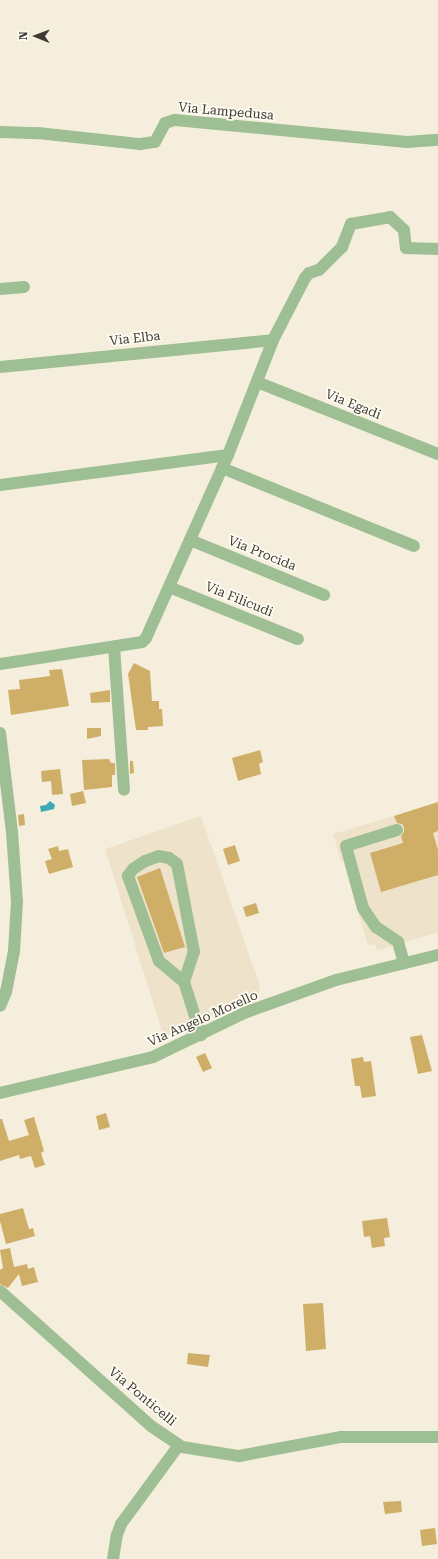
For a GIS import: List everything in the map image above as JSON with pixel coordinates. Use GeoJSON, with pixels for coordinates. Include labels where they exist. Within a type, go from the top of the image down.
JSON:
{"type":"FeatureCollection","features":[{"type":"Feature","properties":{"kind":"street","name":"Via Lampedusa"},"geometry":{"type":"LineString","coordinates":[[0,132],[38,133],[140,144],[155,142],[165,122],[175,120],[407,142],[438,140]]}},
{"type":"Feature","properties":{"kind":"street"},"geometry":{"type":"LineString","coordinates":[[0,664],[142,642],[146,638],[228,455],[273,340],[305,278],[309,273],[318,270],[342,247],[351,224],[390,217],[404,230],[406,248],[438,250]]}},
{"type":"Feature","properties":{"kind":"street"},"geometry":{"type":"LineString","coordinates":[[0,289],[24,287]]}},
{"type":"Feature","properties":{"kind":"street","name":"Via Elba"},"geometry":{"type":"LineString","coordinates":[[0,367],[273,340]]}},
{"type":"Feature","properties":{"kind":"street","name":"Via Egadi"},"geometry":{"type":"LineString","coordinates":[[257,382],[438,454]]}},
{"type":"Feature","properties":{"kind":"street"},"geometry":{"type":"LineString","coordinates":[[0,486],[228,455]]}},
{"type":"Feature","properties":{"kind":"street"},"geometry":{"type":"LineString","coordinates":[[222,468],[414,546]]}},
{"type":"Feature","properties":{"kind":"street","name":"Via Procida"},"geometry":{"type":"LineString","coordinates":[[190,540],[324,595]]}},
{"type":"Feature","properties":{"kind":"street","name":"Via Filicudi"},"geometry":{"type":"LineString","coordinates":[[169,587],[298,639]]}},
{"type":"Feature","properties":{"kind":"street"},"geometry":{"type":"LineString","coordinates":[[114,647],[124,790]]}},
{"type":"Feature","properties":{"kind":"street"},"geometry":{"type":"LineString","coordinates":[[0,732],[12,832],[17,901],[14,951],[6,992],[0,1006]]}},
{"type":"Feature","properties":{"kind":"street"},"geometry":{"type":"LineString","coordinates":[[397,830],[346,846],[363,908],[376,927],[398,942],[404,963]]}},
{"type":"Feature","properties":{"kind":"street"},"geometry":{"type":"LineString","coordinates":[[184,982],[194,952],[177,864],[169,858],[159,856],[145,861],[134,869],[128,876],[159,961],[184,982],[201,1035]]}},
{"type":"Feature","properties":{"kind":"street","name":"Via Angelo Morello"},"geometry":{"type":"LineString","coordinates":[[0,1093],[154,1058],[244,1013],[328,983],[438,955]]}},
{"type":"Feature","properties":{"kind":"street","name":"Via Ponticelli"},"geometry":{"type":"LineString","coordinates":[[0,1291],[151,1426],[182,1447],[239,1456],[341,1437],[438,1437]]}},
{"type":"Feature","properties":{"kind":"street"},"geometry":{"type":"LineString","coordinates":[[113,1559],[117,1535],[121,1524],[179,1445]]}},
{"type":"Feature","properties":{"kind":"shaded area"},"geometry":{"type":"Polygon","coordinates":[[[438,803],[438,932],[377,951],[375,944],[368,946],[343,861],[341,861],[333,834],[438,803]]]}},
{"type":"Feature","properties":{"kind":"shaded area"},"geometry":{"type":"Polygon","coordinates":[[[201,816],[260,986],[258,996],[165,1041],[105,849],[201,816]]]}},
{"type":"Feature","properties":{"kind":"water"},"geometry":{"type":"Polygon","coordinates":[[[50,801],[55,805],[54,809],[41,812],[40,806],[46,805],[50,801]]]}},
{"type":"Feature","properties":{"kind":"building"},"geometry":{"type":"Polygon","coordinates":[[[134,663],[150,671],[152,701],[159,701],[159,709],[162,709],[163,726],[148,727],[148,730],[136,730],[128,674],[134,663]]]}},
{"type":"Feature","properties":{"kind":"building"},"geometry":{"type":"Polygon","coordinates":[[[62,669],[69,706],[11,715],[8,690],[20,689],[19,680],[50,676],[49,670],[62,669]]]}},
{"type":"Feature","properties":{"kind":"building"},"geometry":{"type":"Polygon","coordinates":[[[110,690],[110,702],[91,703],[90,693],[110,690]]]}},
{"type":"Feature","properties":{"kind":"building"},"geometry":{"type":"Polygon","coordinates":[[[87,728],[101,728],[101,736],[87,739],[87,728]]]}},
{"type":"Feature","properties":{"kind":"building"},"geometry":{"type":"Polygon","coordinates":[[[260,750],[263,762],[259,764],[261,774],[238,781],[232,758],[260,750]]]}},
{"type":"Feature","properties":{"kind":"building"},"geometry":{"type":"Polygon","coordinates":[[[109,759],[111,763],[115,763],[115,775],[112,775],[112,787],[84,790],[82,760],[109,759]]]}},
{"type":"Feature","properties":{"kind":"building"},"geometry":{"type":"Polygon","coordinates":[[[130,761],[133,761],[134,773],[130,774],[130,761]]]}},
{"type":"Feature","properties":{"kind":"building"},"geometry":{"type":"Polygon","coordinates":[[[60,769],[63,794],[52,795],[51,781],[42,782],[41,771],[60,769]]]}},
{"type":"Feature","properties":{"kind":"building"},"geometry":{"type":"Polygon","coordinates":[[[83,791],[86,803],[72,806],[70,794],[83,791]]]}},
{"type":"Feature","properties":{"kind":"building"},"geometry":{"type":"Polygon","coordinates":[[[438,802],[438,831],[433,833],[438,850],[438,875],[381,892],[370,853],[403,843],[401,836],[404,832],[404,827],[402,824],[397,823],[394,816],[438,802]]]}},
{"type":"Feature","properties":{"kind":"building"},"geometry":{"type":"Polygon","coordinates":[[[24,814],[25,825],[19,826],[18,815],[24,814]]]}},
{"type":"Feature","properties":{"kind":"building"},"geometry":{"type":"Polygon","coordinates":[[[235,845],[240,861],[228,865],[223,849],[235,845]]]}},
{"type":"Feature","properties":{"kind":"building"},"geometry":{"type":"Polygon","coordinates":[[[58,846],[59,851],[68,849],[73,867],[49,874],[45,861],[52,859],[48,849],[58,846]]]}},
{"type":"Feature","properties":{"kind":"building"},"geometry":{"type":"Polygon","coordinates":[[[160,868],[185,947],[164,953],[137,877],[160,868]]]}},
{"type":"Feature","properties":{"kind":"building"},"geometry":{"type":"Polygon","coordinates":[[[256,903],[259,913],[246,917],[243,907],[256,903]]]}},
{"type":"Feature","properties":{"kind":"building"},"geometry":{"type":"Polygon","coordinates":[[[422,1035],[432,1071],[418,1074],[410,1037],[422,1035]]]}},
{"type":"Feature","properties":{"kind":"building"},"geometry":{"type":"Polygon","coordinates":[[[205,1053],[212,1068],[203,1072],[196,1057],[205,1053]]]}},
{"type":"Feature","properties":{"kind":"building"},"geometry":{"type":"Polygon","coordinates":[[[363,1057],[364,1062],[371,1061],[376,1096],[362,1098],[360,1086],[355,1086],[351,1059],[363,1057]]]}},
{"type":"Feature","properties":{"kind":"building"},"geometry":{"type":"Polygon","coordinates":[[[106,1113],[110,1127],[99,1130],[96,1116],[106,1113]]]}},
{"type":"Feature","properties":{"kind":"building"},"geometry":{"type":"Polygon","coordinates":[[[34,1117],[44,1151],[41,1153],[45,1165],[35,1168],[31,1156],[20,1159],[19,1155],[0,1161],[0,1119],[2,1119],[9,1141],[29,1135],[24,1120],[34,1117]]]}},
{"type":"Feature","properties":{"kind":"building"},"geometry":{"type":"Polygon","coordinates":[[[23,1208],[29,1229],[33,1228],[35,1236],[6,1244],[0,1221],[0,1214],[23,1208]]]}},
{"type":"Feature","properties":{"kind":"building"},"geometry":{"type":"Polygon","coordinates":[[[387,1218],[390,1237],[384,1238],[385,1246],[372,1248],[370,1236],[364,1237],[362,1221],[387,1218]]]}},
{"type":"Feature","properties":{"kind":"building"},"geometry":{"type":"Polygon","coordinates":[[[10,1248],[14,1267],[27,1264],[28,1269],[34,1267],[38,1282],[22,1286],[19,1274],[8,1288],[0,1284],[0,1270],[3,1268],[0,1250],[10,1248]]]}},
{"type":"Feature","properties":{"kind":"building"},"geometry":{"type":"Polygon","coordinates":[[[323,1303],[326,1349],[306,1351],[303,1304],[323,1303]]]}},
{"type":"Feature","properties":{"kind":"building"},"geometry":{"type":"Polygon","coordinates":[[[188,1353],[210,1355],[208,1367],[187,1364],[188,1353]]]}},
{"type":"Feature","properties":{"kind":"building"},"geometry":{"type":"Polygon","coordinates":[[[401,1501],[402,1512],[385,1514],[383,1502],[401,1501]]]}},
{"type":"Feature","properties":{"kind":"building"},"geometry":{"type":"Polygon","coordinates":[[[435,1528],[437,1544],[422,1546],[420,1530],[435,1528]]]}}]}
